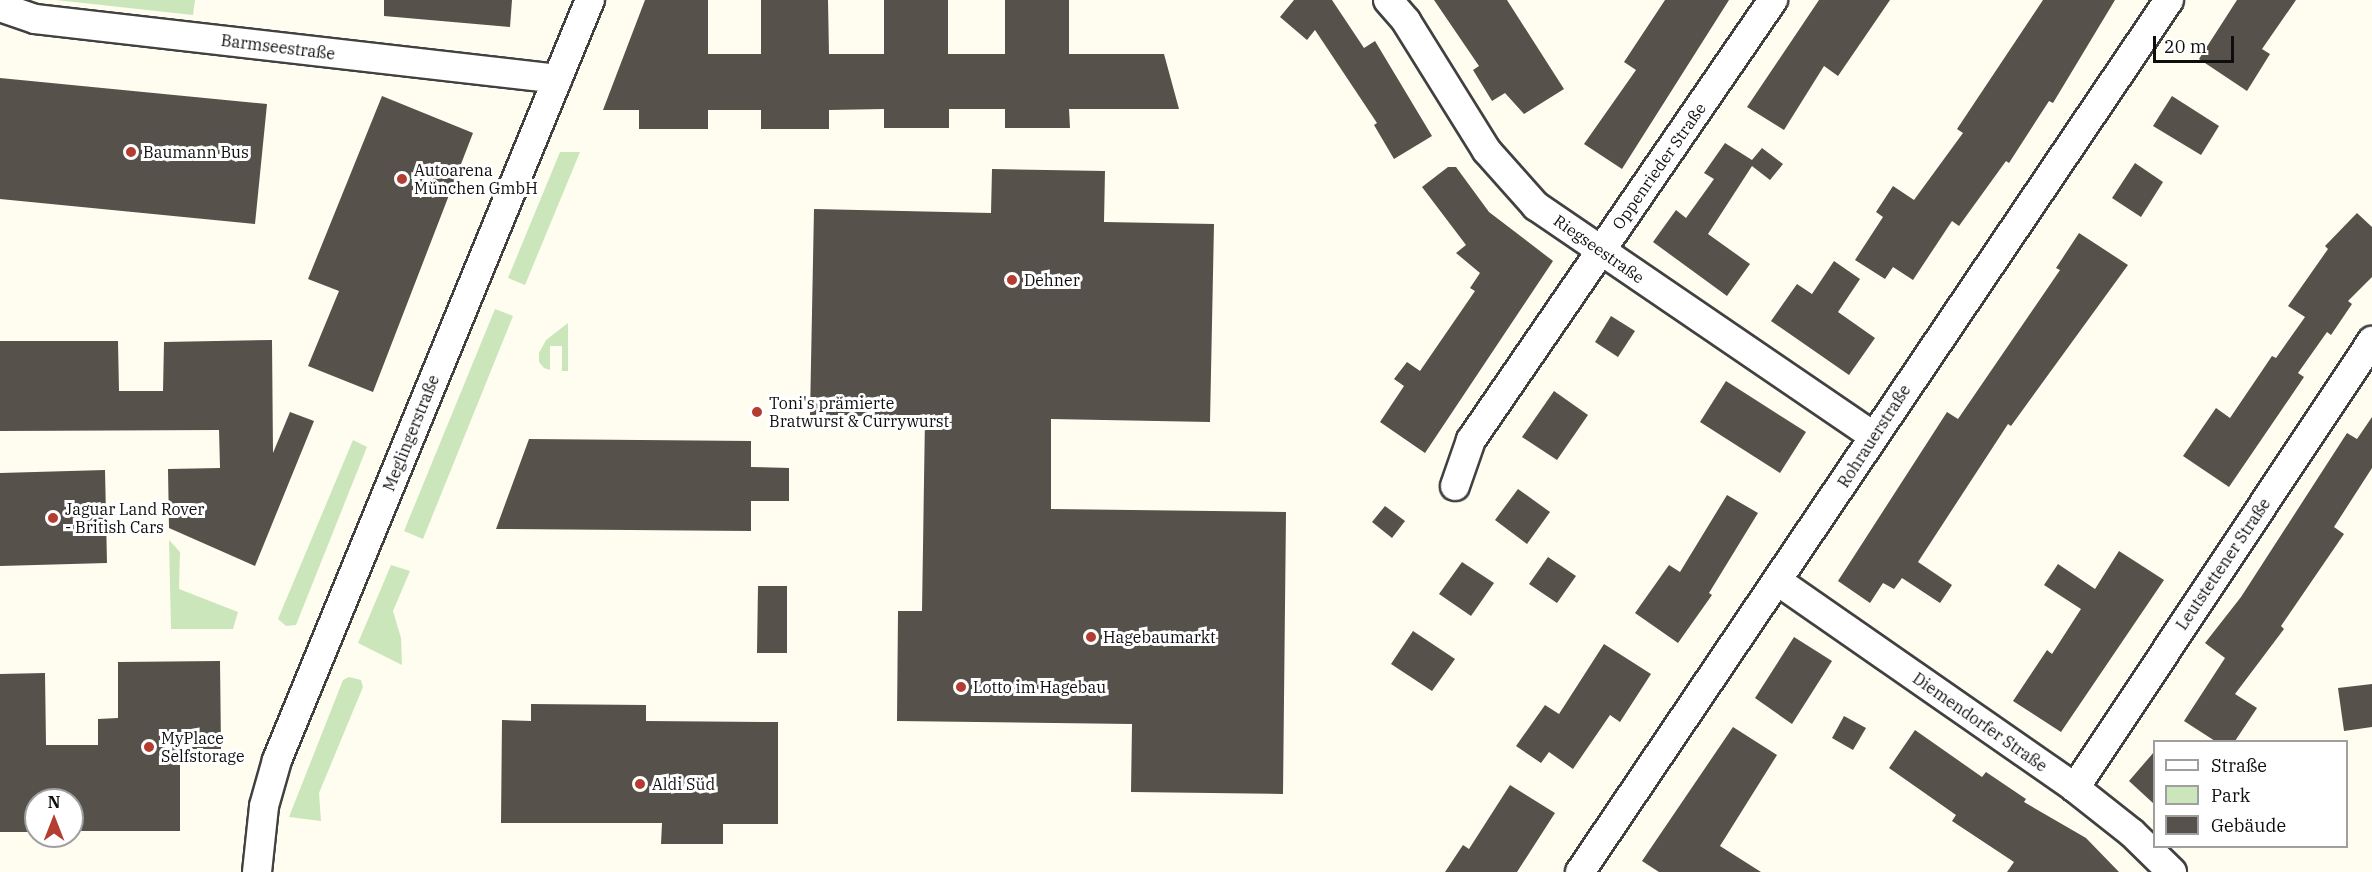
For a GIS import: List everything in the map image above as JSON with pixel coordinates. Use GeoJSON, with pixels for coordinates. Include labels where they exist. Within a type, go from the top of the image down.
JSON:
{"type":"FeatureCollection","features":[{"type":"Feature","properties":{"kind":"street","name":"Meglingerstraße"},"geometry":{"type":"LineString","coordinates":[[257,872],[264,806],[276,760],[591,0]]}},
{"type":"Feature","properties":{"kind":"street","name":"Riegseestraße"},"geometry":{"type":"LineString","coordinates":[[1388,0],[1406,21],[1487,151],[1536,206],[1873,436]]}},
{"type":"Feature","properties":{"kind":"street","name":"Oppenrieder Straße"},"geometry":{"type":"LineString","coordinates":[[1455,486],[1471,440],[1773,0]]}},
{"type":"Feature","properties":{"kind":"street","name":"Rohrauerstraße"},"geometry":{"type":"LineString","coordinates":[[1592,868],[1873,436],[2169,0]]}},
{"type":"Feature","properties":{"kind":"street","name":"Barmseestraße"},"geometry":{"type":"LineString","coordinates":[[0,7],[35,19],[558,79]]}},
{"type":"Feature","properties":{"kind":"street","name":"Leutstettener Straße"},"geometry":{"type":"LineString","coordinates":[[2075,788],[2372,341]]}},
{"type":"Feature","properties":{"kind":"street","name":"Diemendorfer Straße"},"geometry":{"type":"LineString","coordinates":[[1779,582],[2075,788],[2132,833],[2172,872]]}},
{"type":"Feature","properties":{"kind":"green space"},"geometry":{"type":"Polygon","coordinates":[[[56,0],[195,0],[193,15],[56,0]]]}},
{"type":"Feature","properties":{"kind":"green space"},"geometry":{"type":"Polygon","coordinates":[[[560,152],[580,152],[525,285],[508,278],[560,152]]]}},
{"type":"Feature","properties":{"kind":"green space"},"geometry":{"type":"Polygon","coordinates":[[[495,309],[513,316],[423,539],[404,531],[495,309]]]}},
{"type":"Feature","properties":{"kind":"green space"},"geometry":{"type":"Polygon","coordinates":[[[568,323],[568,371],[562,371],[562,346],[550,346],[550,370],[544,368],[539,362],[539,353],[546,340],[568,323]]]}},
{"type":"Feature","properties":{"kind":"green space"},"geometry":{"type":"Polygon","coordinates":[[[353,440],[367,447],[296,625],[286,626],[278,619],[353,440]]]}},
{"type":"Feature","properties":{"kind":"green space"},"geometry":{"type":"Polygon","coordinates":[[[169,540],[180,552],[179,589],[238,612],[233,629],[171,629],[169,540]]]}},
{"type":"Feature","properties":{"kind":"green space"},"geometry":{"type":"Polygon","coordinates":[[[391,565],[410,571],[393,611],[401,638],[402,665],[358,643],[391,565]]]}},
{"type":"Feature","properties":{"kind":"green space"},"geometry":{"type":"Polygon","coordinates":[[[349,677],[361,680],[363,687],[319,793],[321,821],[289,817],[343,680],[349,677]]]}},
{"type":"Feature","properties":{"kind":"building"},"geometry":{"type":"Polygon","coordinates":[[[384,0],[512,0],[510,27],[384,16],[384,0]]]}},
{"type":"Feature","properties":{"kind":"building"},"geometry":{"type":"Polygon","coordinates":[[[645,0],[708,0],[708,54],[761,54],[761,0],[828,0],[829,54],[884,54],[884,0],[948,0],[948,54],[1005,54],[1005,0],[1069,0],[1069,54],[1164,54],[1179,109],[1069,109],[1070,128],[1005,128],[1005,109],[949,109],[949,128],[884,128],[884,109],[829,110],[829,129],[761,129],[761,110],[708,110],[708,129],[639,129],[639,110],[603,110],[645,0]]]}},
{"type":"Feature","properties":{"kind":"building"},"geometry":{"type":"Polygon","coordinates":[[[1294,0],[1332,0],[1364,48],[1375,41],[1432,136],[1394,159],[1374,125],[1377,123],[1315,30],[1307,40],[1280,17],[1294,0]]]}},
{"type":"Feature","properties":{"kind":"building"},"geometry":{"type":"Polygon","coordinates":[[[1434,0],[1507,0],[1564,89],[1524,114],[1505,93],[1492,101],[1473,70],[1479,66],[1434,0]]]}},
{"type":"Feature","properties":{"kind":"building"},"geometry":{"type":"Polygon","coordinates":[[[1665,0],[1729,0],[1622,169],[1584,144],[1636,70],[1624,62],[1665,0]]]}},
{"type":"Feature","properties":{"kind":"building"},"geometry":{"type":"Polygon","coordinates":[[[1819,0],[1890,0],[1838,76],[1824,66],[1784,130],[1747,107],[1819,0]]]}},
{"type":"Feature","properties":{"kind":"building"},"geometry":{"type":"Polygon","coordinates":[[[2043,0],[2115,0],[2053,103],[2049,101],[2009,163],[2006,161],[1959,226],[1952,221],[1913,280],[1893,267],[1885,279],[1855,260],[1883,217],[1876,212],[1893,186],[1914,200],[1963,133],[1957,129],[2043,0]]]}},
{"type":"Feature","properties":{"kind":"building"},"geometry":{"type":"Polygon","coordinates":[[[2237,0],[2296,0],[2262,49],[2270,54],[2247,91],[2199,59],[2237,0]]]}},
{"type":"Feature","properties":{"kind":"building","name":"Baumann Bus"},"geometry":{"type":"Polygon","coordinates":[[[0,78],[267,104],[255,224],[0,199],[0,78]]]}},
{"type":"Feature","properties":{"kind":"building"},"geometry":{"type":"Polygon","coordinates":[[[382,96],[473,133],[373,392],[308,366],[339,291],[308,279],[382,96]]]}},
{"type":"Feature","properties":{"kind":"building"},"geometry":{"type":"Polygon","coordinates":[[[2172,96],[2219,126],[2201,155],[2153,126],[2172,96]]]}},
{"type":"Feature","properties":{"kind":"building"},"geometry":{"type":"Polygon","coordinates":[[[1725,143],[1752,160],[1762,148],[1783,164],[1770,180],[1752,166],[1708,234],[1750,264],[1727,296],[1653,242],[1676,210],[1686,218],[1714,179],[1704,173],[1725,143]]]}},
{"type":"Feature","properties":{"kind":"building"},"geometry":{"type":"Polygon","coordinates":[[[2135,163],[2163,182],[2141,217],[2112,198],[2135,163]]]}},
{"type":"Feature","properties":{"kind":"building"},"geometry":{"type":"Polygon","coordinates":[[[1448,167],[1456,167],[1489,212],[1553,261],[1425,453],[1380,422],[1404,386],[1394,379],[1407,362],[1420,371],[1475,291],[1470,288],[1480,273],[1456,253],[1466,245],[1422,187],[1448,167]]]}},
{"type":"Feature","properties":{"kind":"building"},"geometry":{"type":"Polygon","coordinates":[[[992,169],[1105,171],[1104,222],[1214,224],[1210,422],[1051,419],[1051,509],[1286,512],[1283,794],[1131,792],[1132,724],[897,721],[898,611],[922,611],[925,417],[810,415],[814,209],[991,213],[992,169]]]}},
{"type":"Feature","properties":{"kind":"building"},"geometry":{"type":"Polygon","coordinates":[[[2357,213],[2372,227],[2372,277],[2348,301],[2352,304],[2331,335],[2327,332],[2298,373],[2304,377],[2229,487],[2183,456],[2216,408],[2230,418],[2272,356],[2276,358],[2305,317],[2288,306],[2328,249],[2325,246],[2357,213]]]}},
{"type":"Feature","properties":{"kind":"building"},"geometry":{"type":"Polygon","coordinates":[[[2079,233],[2128,265],[2011,426],[2008,424],[1918,562],[1952,585],[1940,603],[1902,578],[1894,589],[1883,583],[1870,603],[1838,581],[1947,412],[1958,419],[2060,270],[2056,268],[2079,233]]]}},
{"type":"Feature","properties":{"kind":"building"},"geometry":{"type":"Polygon","coordinates":[[[1834,261],[1860,279],[1838,312],[1875,338],[1849,375],[1771,321],[1797,284],[1812,294],[1834,261]]]}},
{"type":"Feature","properties":{"kind":"building"},"geometry":{"type":"Polygon","coordinates":[[[1611,316],[1635,331],[1618,357],[1595,342],[1611,316]]]}},
{"type":"Feature","properties":{"kind":"building"},"geometry":{"type":"Polygon","coordinates":[[[272,340],[273,453],[290,412],[314,421],[255,566],[169,528],[168,469],[220,468],[219,430],[0,431],[0,341],[118,341],[119,391],[163,391],[164,342],[272,340]]]}},
{"type":"Feature","properties":{"kind":"building"},"geometry":{"type":"Polygon","coordinates":[[[1726,381],[1806,432],[1780,473],[1700,422],[1726,381]]]}},
{"type":"Feature","properties":{"kind":"building"},"geometry":{"type":"Polygon","coordinates":[[[1554,391],[1588,415],[1557,460],[1522,437],[1554,391]]]}},
{"type":"Feature","properties":{"kind":"building"},"geometry":{"type":"Polygon","coordinates":[[[2372,417],[2372,468],[2334,527],[2344,534],[2281,626],[2284,629],[2235,694],[2257,708],[2236,740],[2213,740],[2184,721],[2225,658],[2205,643],[2241,597],[2347,433],[2357,439],[2372,417]]]}},
{"type":"Feature","properties":{"kind":"building"},"geometry":{"type":"Polygon","coordinates":[[[529,439],[751,441],[751,467],[789,468],[789,501],[751,501],[751,531],[496,529],[529,439]]]}},
{"type":"Feature","properties":{"kind":"building","name":"Jaguar Land Rover - British Cars"},"geometry":{"type":"Polygon","coordinates":[[[105,470],[107,563],[0,566],[0,473],[105,470]]]}},
{"type":"Feature","properties":{"kind":"building"},"geometry":{"type":"Polygon","coordinates":[[[1518,489],[1550,512],[1527,544],[1495,520],[1518,489]]]}},
{"type":"Feature","properties":{"kind":"building"},"geometry":{"type":"Polygon","coordinates":[[[1727,495],[1758,513],[1709,593],[1712,595],[1678,643],[1635,613],[1669,565],[1680,572],[1727,495]]]}},
{"type":"Feature","properties":{"kind":"building"},"geometry":{"type":"Polygon","coordinates":[[[1385,506],[1405,521],[1392,538],[1372,522],[1385,506]]]}},
{"type":"Feature","properties":{"kind":"building"},"geometry":{"type":"Polygon","coordinates":[[[2119,551],[2164,580],[2061,732],[2013,701],[2047,650],[2052,654],[2081,609],[2044,585],[2058,564],[2095,589],[2119,551]]]}},
{"type":"Feature","properties":{"kind":"building"},"geometry":{"type":"Polygon","coordinates":[[[1548,557],[1576,576],[1557,603],[1529,584],[1548,557]]]}},
{"type":"Feature","properties":{"kind":"building"},"geometry":{"type":"Polygon","coordinates":[[[1462,562],[1494,583],[1471,616],[1439,594],[1462,562]]]}},
{"type":"Feature","properties":{"kind":"building"},"geometry":{"type":"Polygon","coordinates":[[[758,586],[787,586],[787,653],[757,653],[758,586]]]}},
{"type":"Feature","properties":{"kind":"building"},"geometry":{"type":"Polygon","coordinates":[[[1413,631],[1455,659],[1432,691],[1391,664],[1413,631]]]}},
{"type":"Feature","properties":{"kind":"building"},"geometry":{"type":"Polygon","coordinates":[[[1794,637],[1832,661],[1792,724],[1755,698],[1794,637]]]}},
{"type":"Feature","properties":{"kind":"building"},"geometry":{"type":"Polygon","coordinates":[[[1604,644],[1651,674],[1620,722],[1610,715],[1573,769],[1549,752],[1541,763],[1516,746],[1545,705],[1559,714],[1604,644]]]}},
{"type":"Feature","properties":{"kind":"building","name":"MyPlace Selfstorage"},"geometry":{"type":"Polygon","coordinates":[[[220,661],[221,749],[180,749],[180,831],[84,831],[84,788],[24,788],[24,832],[0,832],[0,674],[45,673],[46,745],[98,745],[98,719],[118,718],[118,662],[220,661]]]}},
{"type":"Feature","properties":{"kind":"building"},"geometry":{"type":"Polygon","coordinates":[[[2372,684],[2372,727],[2344,731],[2338,688],[2372,684]]]}},
{"type":"Feature","properties":{"kind":"building","name":"Aldi Süd"},"geometry":{"type":"Polygon","coordinates":[[[531,704],[646,705],[646,721],[778,722],[778,824],[723,824],[723,844],[661,844],[662,823],[501,823],[502,720],[531,721],[531,704]]]}},
{"type":"Feature","properties":{"kind":"building"},"geometry":{"type":"Polygon","coordinates":[[[1844,716],[1866,728],[1853,750],[1832,738],[1844,716]]]}},
{"type":"Feature","properties":{"kind":"building"},"geometry":{"type":"Polygon","coordinates":[[[1733,727],[1777,755],[1720,846],[1761,872],[1659,872],[1642,861],[1733,727]]]}},
{"type":"Feature","properties":{"kind":"building"},"geometry":{"type":"Polygon","coordinates":[[[1915,730],[1982,777],[1986,772],[2026,799],[2024,802],[2086,838],[2119,872],[2007,872],[2014,862],[1952,821],[1956,815],[1889,768],[1915,730]]]}},
{"type":"Feature","properties":{"kind":"building"},"geometry":{"type":"Polygon","coordinates":[[[2153,753],[2153,803],[2129,781],[2153,753]]]}},
{"type":"Feature","properties":{"kind":"building"},"geometry":{"type":"Polygon","coordinates":[[[1510,785],[1555,813],[1517,872],[1445,872],[1463,845],[1469,849],[1510,785]]]}},
{"type":"Feature","properties":{"kind":"place","name":"Baumann Bus"},"geometry":{"type":"Point","coordinates":[131,152]}},
{"type":"Feature","properties":{"kind":"place","name":"Autoarena München GmbH"},"geometry":{"type":"Point","coordinates":[402,179]}},
{"type":"Feature","properties":{"kind":"place","name":"Dehner"},"geometry":{"type":"Point","coordinates":[1012,280]}},
{"type":"Feature","properties":{"kind":"place","name":"Toni's prämierte Bratwurst & Currywurst"},"geometry":{"type":"Point","coordinates":[757,412]}},
{"type":"Feature","properties":{"kind":"place","name":"Jaguar Land Rover - British Cars"},"geometry":{"type":"Point","coordinates":[53,518]}},
{"type":"Feature","properties":{"kind":"place","name":"Hagebaumarkt"},"geometry":{"type":"Point","coordinates":[1091,637]}},
{"type":"Feature","properties":{"kind":"place","name":"Lotto im Hagebau"},"geometry":{"type":"Point","coordinates":[961,687]}},
{"type":"Feature","properties":{"kind":"place","name":"MyPlace Selfstorage"},"geometry":{"type":"Point","coordinates":[149,747]}},
{"type":"Feature","properties":{"kind":"place","name":"Aldi Süd"},"geometry":{"type":"Point","coordinates":[640,784]}}]}
